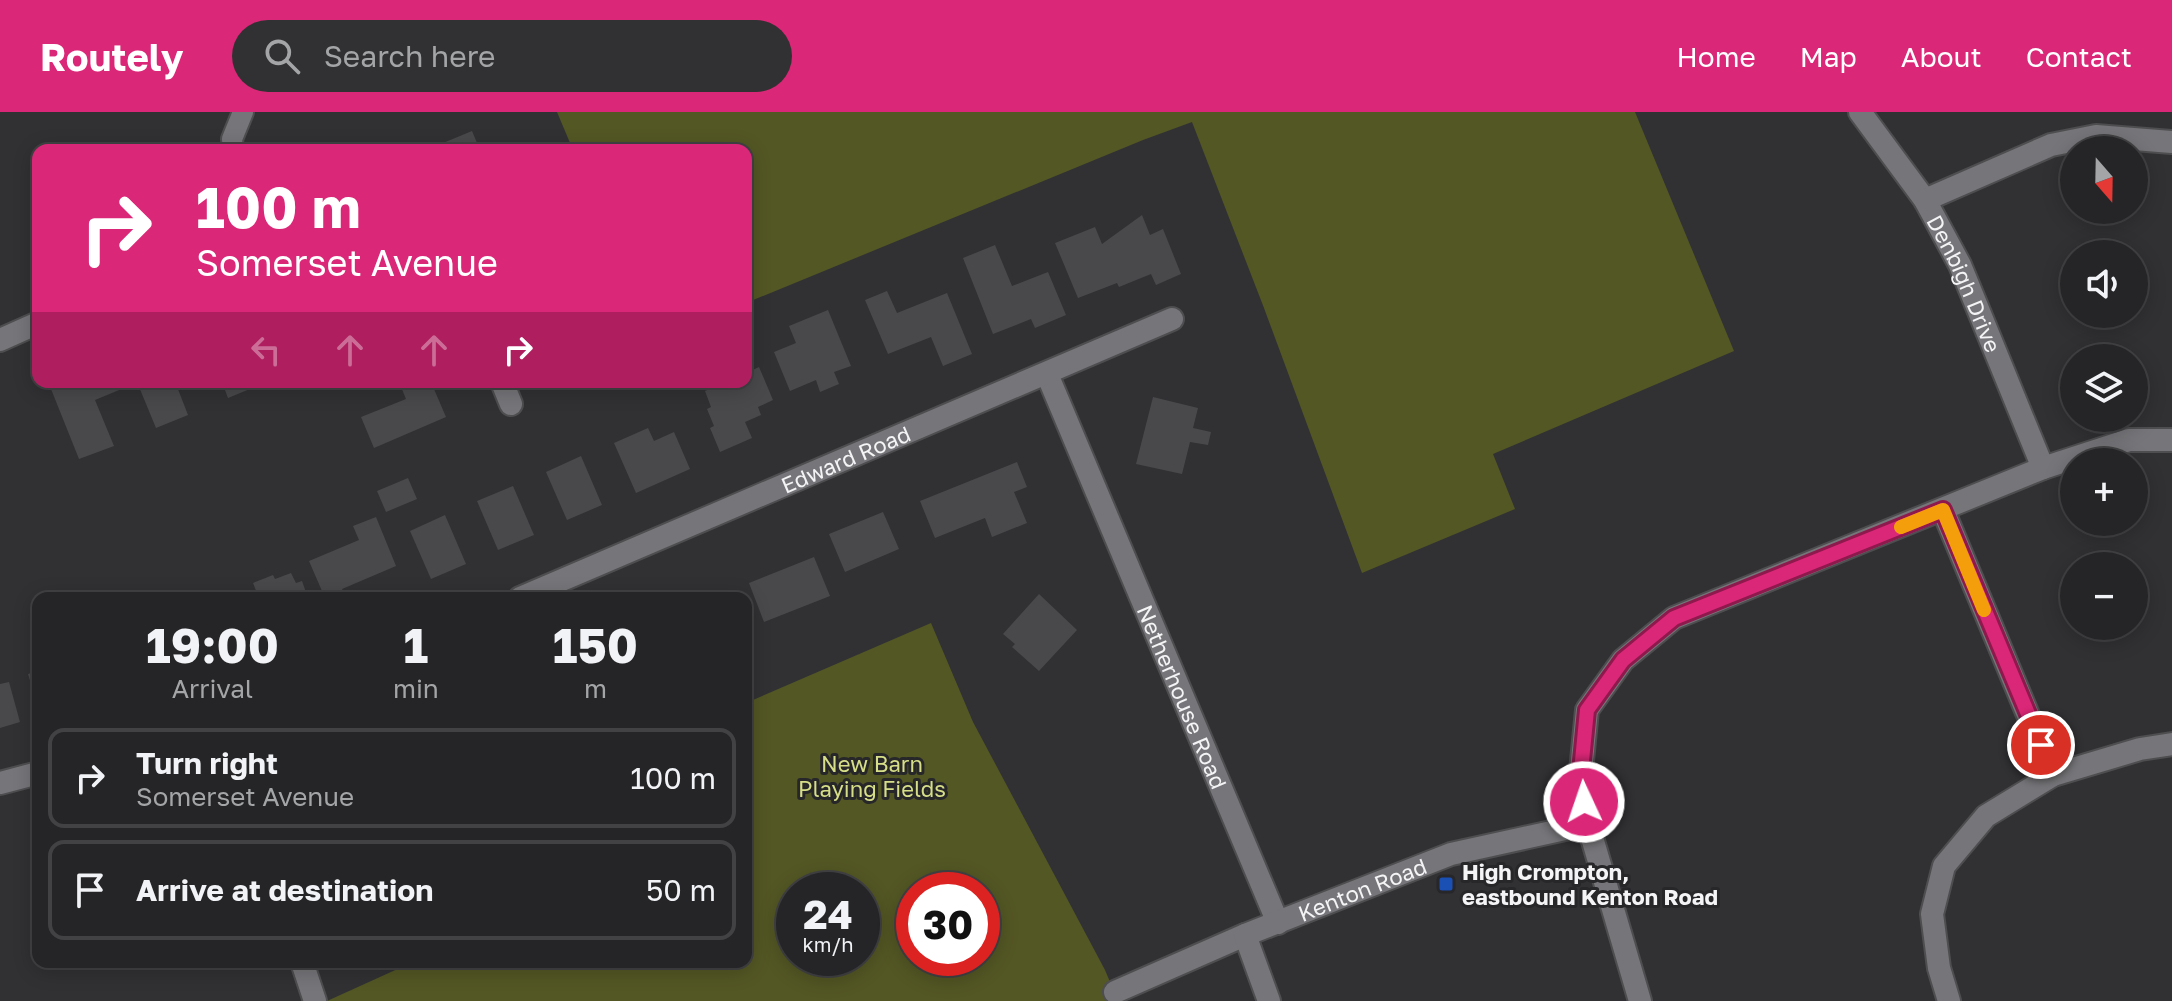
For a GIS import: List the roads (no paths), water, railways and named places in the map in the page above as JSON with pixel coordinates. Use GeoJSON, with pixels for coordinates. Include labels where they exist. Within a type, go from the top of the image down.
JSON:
{"type":"FeatureCollection","features":[{"type":"Feature","properties":{"kind":"street","name":"Denbigh Drive"},"geometry":{"type":"LineString","coordinates":[[1860,112],[1925,200],[1960,265],[2043,468]]}},
{"type":"Feature","properties":{"kind":"street"},"geometry":{"type":"LineString","coordinates":[[1925,200],[2051,145],[2096,136],[2172,142]]}},
{"type":"Feature","properties":{"kind":"street","name":"Edward Road"},"geometry":{"type":"LineString","coordinates":[[534,592],[1172,319]]}},
{"type":"Feature","properties":{"kind":"street"},"geometry":{"type":"LineString","coordinates":[[0,340],[32,326]]}},
{"type":"Feature","properties":{"kind":"street","name":"Netherhouse Road"},"geometry":{"type":"LineString","coordinates":[[1047,374],[1278,923]]}},
{"type":"Feature","properties":{"kind":"street"},"geometry":{"type":"LineString","coordinates":[[504,388],[511,404]]}},
{"type":"Feature","properties":{"kind":"street"},"geometry":{"type":"LineString","coordinates":[[1640,1001],[1588,824],[1580,781],[1587,710],[1623,660],[1674,618],[2043,468],[2129,440],[2172,440]]}},
{"type":"Feature","properties":{"kind":"street"},"geometry":{"type":"LineString","coordinates":[[1943,510],[2053,775]]}},
{"type":"Feature","properties":{"kind":"street"},"geometry":{"type":"LineString","coordinates":[[1949,1001],[1939,968],[1932,914],[1944,866],[1986,816],[2053,775],[2140,749],[2172,744]]}},
{"type":"Feature","properties":{"kind":"street"},"geometry":{"type":"LineString","coordinates":[[0,783],[32,775]]}},
{"type":"Feature","properties":{"kind":"street","name":"Kenton Road"},"geometry":{"type":"LineString","coordinates":[[1278,923],[1451,854],[1588,824]]}},
{"type":"Feature","properties":{"kind":"street"},"geometry":{"type":"LineString","coordinates":[[1115,992],[1278,923]]}},
{"type":"Feature","properties":{"kind":"street"},"geometry":{"type":"LineString","coordinates":[[1245,935],[1269,1001]]}},
{"type":"Feature","properties":{"kind":"street"},"geometry":{"type":"LineString","coordinates":[[304,968],[315,1001]]}},
{"type":"Feature","properties":{"kind":"lane"},"geometry":{"type":"LineString","coordinates":[[232,144],[243,112]]}},
{"type":"Feature","properties":{"kind":"place","name":"High Crompton, eastbound Kenton Road"},"geometry":{"type":"Point","coordinates":[1446,884]}},
{"type":"Feature","properties":{"kind":"park label","name":"New Barn Playing Fields"},"geometry":{"type":"Point","coordinates":[872,776]}}]}
